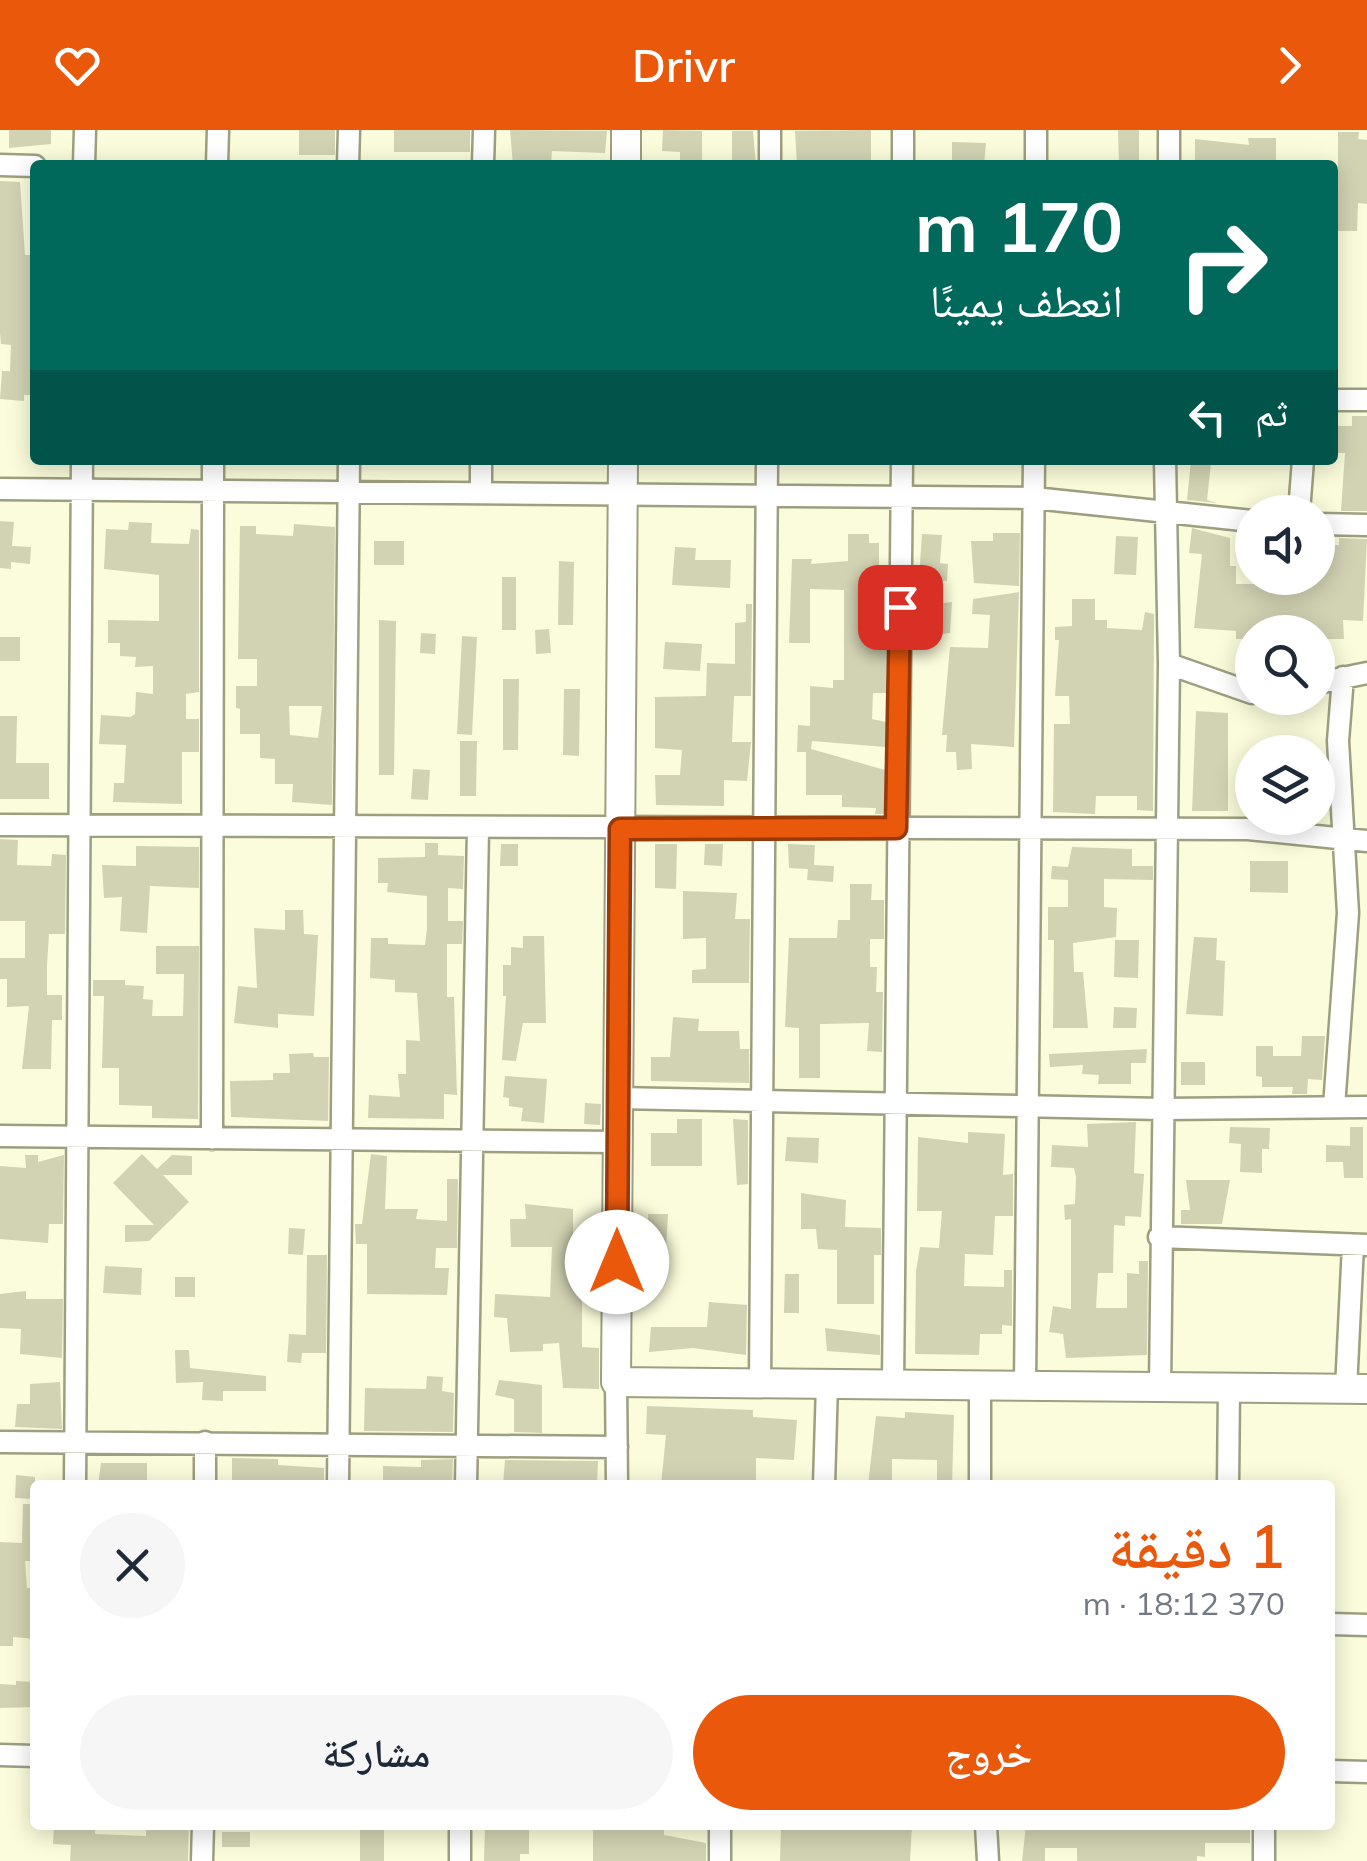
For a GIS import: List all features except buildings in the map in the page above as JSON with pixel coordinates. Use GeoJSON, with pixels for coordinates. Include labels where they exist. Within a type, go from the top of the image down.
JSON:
{"type":"FeatureCollection","features":[{"type":"Feature","properties":{"kind":"street"},"geometry":{"type":"LineString","coordinates":[[84,160],[85,130]]}},
{"type":"Feature","properties":{"kind":"street"},"geometry":{"type":"LineString","coordinates":[[217,160],[218,130]]}},
{"type":"Feature","properties":{"kind":"street"},"geometry":{"type":"LineString","coordinates":[[348,130],[348,160]]}},
{"type":"Feature","properties":{"kind":"street"},"geometry":{"type":"LineString","coordinates":[[483,160],[484,130]]}},
{"type":"Feature","properties":{"kind":"street"},"geometry":{"type":"LineString","coordinates":[[626,130],[626,160]]}},
{"type":"Feature","properties":{"kind":"street"},"geometry":{"type":"LineString","coordinates":[[770,130],[770,160]]}},
{"type":"Feature","properties":{"kind":"street"},"geometry":{"type":"LineString","coordinates":[[903,130],[903,160]]}},
{"type":"Feature","properties":{"kind":"street"},"geometry":{"type":"LineString","coordinates":[[1036,130],[1036,160]]}},
{"type":"Feature","properties":{"kind":"street"},"geometry":{"type":"LineString","coordinates":[[1169,130],[1169,160]]}},
{"type":"Feature","properties":{"kind":"street"},"geometry":{"type":"LineString","coordinates":[[0,166],[30,166]]}},
{"type":"Feature","properties":{"kind":"street"},"geometry":{"type":"LineString","coordinates":[[1338,400],[1367,400]]}},
{"type":"Feature","properties":{"kind":"street"},"geometry":{"type":"LineString","coordinates":[[75,1480],[81,1138],[82,465]]}},
{"type":"Feature","properties":{"kind":"street"},"geometry":{"type":"LineString","coordinates":[[212,1139],[214,465]]}},
{"type":"Feature","properties":{"kind":"street"},"geometry":{"type":"LineString","coordinates":[[338,1480],[349,465]]}},
{"type":"Feature","properties":{"kind":"street"},"geometry":{"type":"LineString","coordinates":[[480,494],[481,465]]}},
{"type":"Feature","properties":{"kind":"street"},"geometry":{"type":"LineString","coordinates":[[618,1480],[623,465]]}},
{"type":"Feature","properties":{"kind":"street"},"geometry":{"type":"LineString","coordinates":[[760,1383],[767,465]]}},
{"type":"Feature","properties":{"kind":"street"},"geometry":{"type":"LineString","coordinates":[[893,1385],[902,465]]}},
{"type":"Feature","properties":{"kind":"street"},"geometry":{"type":"LineString","coordinates":[[1024,1386],[1034,465]]}},
{"type":"Feature","properties":{"kind":"street"},"geometry":{"type":"LineString","coordinates":[[1160,1387],[1169,664],[1166,465]]}},
{"type":"Feature","properties":{"kind":"street"},"geometry":{"type":"LineString","coordinates":[[1300,495],[1303,465]]}},
{"type":"Feature","properties":{"kind":"street"},"geometry":{"type":"LineString","coordinates":[[0,489],[1034,498],[1235,520]]}},
{"type":"Feature","properties":{"kind":"street"},"geometry":{"type":"LineString","coordinates":[[1335,524],[1367,525]]}},
{"type":"Feature","properties":{"kind":"street"},"geometry":{"type":"LineString","coordinates":[[1169,664],[1235,688]]}},
{"type":"Feature","properties":{"kind":"street"},"geometry":{"type":"LineString","coordinates":[[1335,679],[1367,673]]}},
{"type":"Feature","properties":{"kind":"street"},"geometry":{"type":"LineString","coordinates":[[1334,1107],[1358,919],[1344,842],[1338,742],[1344,677]]}},
{"type":"Feature","properties":{"kind":"street"},"geometry":{"type":"LineString","coordinates":[[0,825],[1248,829],[1344,842],[1367,841]]}},
{"type":"Feature","properties":{"kind":"street"},"geometry":{"type":"LineString","coordinates":[[466,1480],[478,828]]}},
{"type":"Feature","properties":{"kind":"street"},"geometry":{"type":"LineString","coordinates":[[618,1098],[1162,1109],[1367,1106]]}},
{"type":"Feature","properties":{"kind":"street"},"geometry":{"type":"LineString","coordinates":[[0,1136],[342,1143],[618,1142]]}},
{"type":"Feature","properties":{"kind":"street"},"geometry":{"type":"LineString","coordinates":[[616,1382],[1357,1389],[1360,1244],[1159,1238]]}},
{"type":"Feature","properties":{"kind":"street"},"geometry":{"type":"LineString","coordinates":[[824,1480],[827,1384]]}},
{"type":"Feature","properties":{"kind":"street"},"geometry":{"type":"LineString","coordinates":[[980,1386],[980,1480]]}},
{"type":"Feature","properties":{"kind":"street"},"geometry":{"type":"LineString","coordinates":[[1228,1388],[1228,1480]]}},
{"type":"Feature","properties":{"kind":"street"},"geometry":{"type":"LineString","coordinates":[[0,1442],[617,1446]]}},
{"type":"Feature","properties":{"kind":"street"},"geometry":{"type":"LineString","coordinates":[[205,1480],[206,1442]]}},
{"type":"Feature","properties":{"kind":"street"},"geometry":{"type":"LineString","coordinates":[[1335,1624],[1367,1625]]}},
{"type":"Feature","properties":{"kind":"street"},"geometry":{"type":"LineString","coordinates":[[0,1755],[30,1756]]}},
{"type":"Feature","properties":{"kind":"street"},"geometry":{"type":"LineString","coordinates":[[1335,1771],[1367,1772]]}},
{"type":"Feature","properties":{"kind":"street"},"geometry":{"type":"LineString","coordinates":[[202,1861],[203,1830]]}},
{"type":"Feature","properties":{"kind":"street"},"geometry":{"type":"LineString","coordinates":[[460,1830],[460,1861]]}},
{"type":"Feature","properties":{"kind":"street"},"geometry":{"type":"LineString","coordinates":[[720,1830],[720,1861]]}},
{"type":"Feature","properties":{"kind":"street"},"geometry":{"type":"LineString","coordinates":[[986,1830],[988,1861]]}},
{"type":"Feature","properties":{"kind":"street"},"geometry":{"type":"LineString","coordinates":[[1264,1830],[1264,1861]]}},
{"type":"Feature","properties":{"kind":"route"},"geometry":{"type":"LineString","coordinates":[[617,1262],[620,829],[896,828],[900,607]]}}]}
